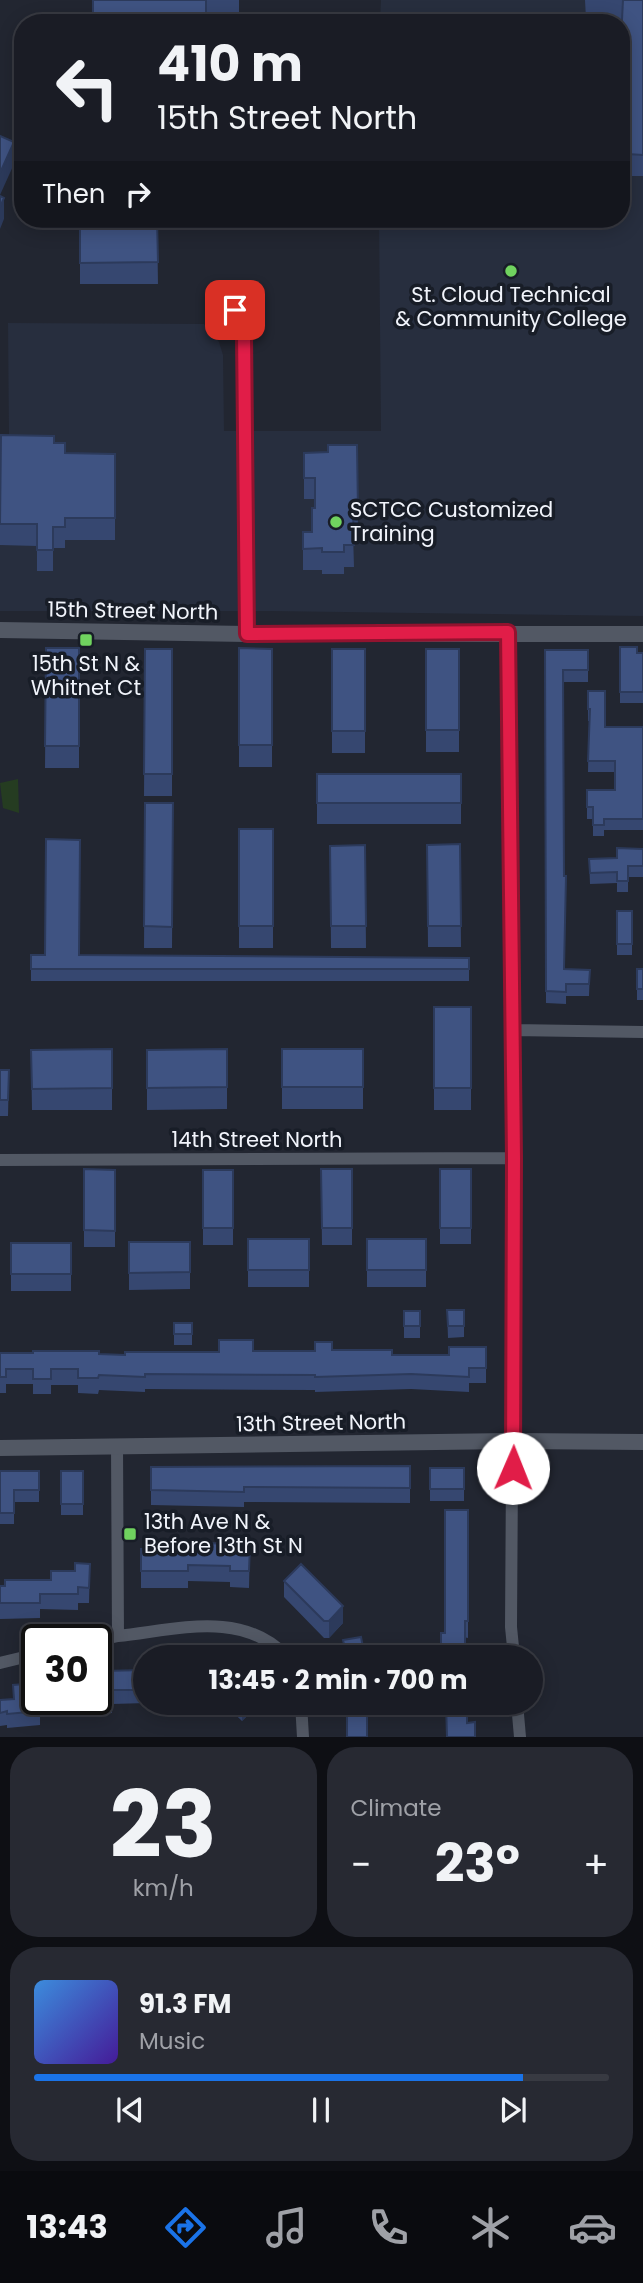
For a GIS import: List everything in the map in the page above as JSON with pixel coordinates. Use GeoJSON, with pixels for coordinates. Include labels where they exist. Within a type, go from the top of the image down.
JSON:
{"type":"FeatureCollection","features":[{"type":"Feature","properties":{"kind":"street"},"geometry":{"type":"LineString","coordinates":[[229,297],[244,334],[247,634]]}},
{"type":"Feature","properties":{"kind":"street","name":"15th Street North"},"geometry":{"type":"LineString","coordinates":[[0,630],[247,634],[643,634]]}},
{"type":"Feature","properties":{"kind":"street"},"geometry":{"type":"LineString","coordinates":[[508,632],[514,1158],[513,1645]]}},
{"type":"Feature","properties":{"kind":"street"},"geometry":{"type":"LineString","coordinates":[[513,1030],[643,1032]]}},
{"type":"Feature","properties":{"kind":"street","name":"14th Street North"},"geometry":{"type":"LineString","coordinates":[[0,1160],[514,1158]]}},
{"type":"Feature","properties":{"kind":"street","name":"13th Street North"},"geometry":{"type":"LineString","coordinates":[[0,1448],[513,1441],[643,1442]]}},
{"type":"Feature","properties":{"kind":"street"},"geometry":{"type":"LineString","coordinates":[[117,1447],[118,1636]]}},
{"type":"Feature","properties":{"kind":"street"},"geometry":{"type":"LineString","coordinates":[[112,1637],[220,1625],[248,1630],[276,1645]]}},
{"type":"Feature","properties":{"kind":"street"},"geometry":{"type":"LineString","coordinates":[[0,1663],[21,1658]]}},
{"type":"Feature","properties":{"kind":"street"},"geometry":{"type":"LineString","coordinates":[[302,1715],[303,1737]]}},
{"type":"Feature","properties":{"kind":"street"},"geometry":{"type":"LineString","coordinates":[[518,1715],[520,1737]]}},
{"type":"Feature","properties":{"kind":"shaded area","name":"St. Cloud Technical & Community College"},"geometry":{"type":"Polygon","coordinates":[[[381,0],[643,0],[643,616],[0,611],[0,438],[9,438],[8,323],[204,324],[219,342],[223,355],[224,431],[381,431],[379,228],[630,228],[630,14],[380,14],[381,0]]]}},
{"type":"Feature","properties":{"kind":"green space"},"geometry":{"type":"Polygon","coordinates":[[[18,779],[19,813],[3,808],[0,783],[18,779]]]}},
{"type":"Feature","properties":{"kind":"building"},"geometry":{"type":"Polygon","coordinates":[[[93,0],[206,0],[206,14],[87,14],[93,13],[93,0]]]}},
{"type":"Feature","properties":{"kind":"building"},"geometry":{"type":"Polygon","coordinates":[[[623,0],[643,0],[643,155],[630,154],[630,14],[622,14],[623,0]]]}},
{"type":"Feature","properties":{"kind":"building"},"geometry":{"type":"Polygon","coordinates":[[[0,136],[14,142],[0,173],[0,136]]]}},
{"type":"Feature","properties":{"kind":"building"},"geometry":{"type":"Polygon","coordinates":[[[80,228],[157,228],[158,262],[80,263],[80,228]]]}},
{"type":"Feature","properties":{"kind":"building"},"geometry":{"type":"Polygon","coordinates":[[[1,435],[54,436],[54,443],[65,443],[65,453],[115,454],[115,518],[65,518],[65,527],[53,527],[53,550],[37,550],[37,524],[0,524],[1,435]]]}},
{"type":"Feature","properties":{"kind":"building","name":"SCTCC Customized Training"},"geometry":{"type":"Polygon","coordinates":[[[328,445],[357,445],[358,511],[353,511],[354,545],[344,545],[344,552],[322,552],[322,548],[303,549],[303,532],[312,532],[312,508],[315,508],[315,478],[304,478],[304,453],[328,452],[328,445]]]}},
{"type":"Feature","properties":{"kind":"building"},"geometry":{"type":"Polygon","coordinates":[[[620,647],[637,647],[637,653],[643,653],[643,692],[620,692],[620,647]]]}},
{"type":"Feature","properties":{"kind":"building"},"geometry":{"type":"Polygon","coordinates":[[[46,648],[79,648],[79,746],[45,746],[46,648]]]}},
{"type":"Feature","properties":{"kind":"building"},"geometry":{"type":"Polygon","coordinates":[[[239,648],[272,649],[272,745],[239,745],[239,648]]]}},
{"type":"Feature","properties":{"kind":"building"},"geometry":{"type":"Polygon","coordinates":[[[145,649],[172,649],[172,774],[144,774],[145,649]]]}},
{"type":"Feature","properties":{"kind":"building"},"geometry":{"type":"Polygon","coordinates":[[[332,649],[365,649],[365,731],[332,731],[332,649]]]}},
{"type":"Feature","properties":{"kind":"building"},"geometry":{"type":"Polygon","coordinates":[[[426,649],[459,649],[459,730],[426,730],[426,649]]]}},
{"type":"Feature","properties":{"kind":"building"},"geometry":{"type":"Polygon","coordinates":[[[545,650],[588,650],[588,670],[563,670],[566,876],[564,969],[590,970],[589,984],[566,984],[566,992],[546,991],[545,650]]]}},
{"type":"Feature","properties":{"kind":"building"},"geometry":{"type":"Polygon","coordinates":[[[588,691],[605,691],[605,727],[643,727],[643,819],[604,819],[604,825],[593,825],[593,807],[587,807],[587,790],[615,790],[615,761],[588,761],[588,691]]]}},
{"type":"Feature","properties":{"kind":"building"},"geometry":{"type":"Polygon","coordinates":[[[317,774],[461,774],[461,803],[317,803],[317,774]]]}},
{"type":"Feature","properties":{"kind":"building"},"geometry":{"type":"Polygon","coordinates":[[[145,803],[173,803],[172,927],[144,926],[145,803]]]}},
{"type":"Feature","properties":{"kind":"building"},"geometry":{"type":"Polygon","coordinates":[[[239,829],[273,829],[273,926],[239,926],[239,829]]]}},
{"type":"Feature","properties":{"kind":"building"},"geometry":{"type":"Polygon","coordinates":[[[46,839],[80,840],[79,955],[469,958],[469,969],[31,969],[31,955],[45,955],[46,839]]]}},
{"type":"Feature","properties":{"kind":"building"},"geometry":{"type":"Polygon","coordinates":[[[460,844],[461,926],[428,926],[427,845],[460,844]]]}},
{"type":"Feature","properties":{"kind":"building"},"geometry":{"type":"Polygon","coordinates":[[[365,845],[366,926],[331,926],[330,846],[365,845]]]}},
{"type":"Feature","properties":{"kind":"building"},"geometry":{"type":"Polygon","coordinates":[[[617,848],[643,849],[643,866],[628,866],[628,881],[617,881],[617,872],[590,873],[589,859],[617,858],[617,848]]]}},
{"type":"Feature","properties":{"kind":"building"},"geometry":{"type":"Polygon","coordinates":[[[617,911],[632,911],[632,944],[617,944],[617,911]]]}},
{"type":"Feature","properties":{"kind":"building"},"geometry":{"type":"Polygon","coordinates":[[[637,969],[643,969],[643,989],[637,989],[637,969]]]}},
{"type":"Feature","properties":{"kind":"building"},"geometry":{"type":"Polygon","coordinates":[[[434,1007],[471,1007],[471,1088],[434,1088],[434,1007]]]}},
{"type":"Feature","properties":{"kind":"building"},"geometry":{"type":"Polygon","coordinates":[[[112,1049],[112,1088],[32,1089],[31,1050],[112,1049]]]}},
{"type":"Feature","properties":{"kind":"building"},"geometry":{"type":"Polygon","coordinates":[[[227,1049],[227,1087],[147,1088],[147,1050],[227,1049]]]}},
{"type":"Feature","properties":{"kind":"building"},"geometry":{"type":"Polygon","coordinates":[[[282,1049],[363,1049],[363,1087],[282,1087],[282,1049]]]}},
{"type":"Feature","properties":{"kind":"building"},"geometry":{"type":"Polygon","coordinates":[[[0,1070],[9,1070],[8,1100],[0,1100],[0,1070]]]}},
{"type":"Feature","properties":{"kind":"building"},"geometry":{"type":"Polygon","coordinates":[[[84,1169],[115,1170],[115,1231],[84,1230],[84,1169]]]}},
{"type":"Feature","properties":{"kind":"building"},"geometry":{"type":"Polygon","coordinates":[[[321,1169],[352,1169],[352,1228],[322,1228],[321,1169]]]}},
{"type":"Feature","properties":{"kind":"building"},"geometry":{"type":"Polygon","coordinates":[[[440,1169],[471,1169],[471,1228],[440,1228],[440,1169]]]}},
{"type":"Feature","properties":{"kind":"building"},"geometry":{"type":"Polygon","coordinates":[[[203,1170],[233,1170],[233,1228],[203,1228],[203,1170]]]}},
{"type":"Feature","properties":{"kind":"building"},"geometry":{"type":"Polygon","coordinates":[[[248,1239],[309,1239],[309,1270],[248,1270],[248,1239]]]}},
{"type":"Feature","properties":{"kind":"building"},"geometry":{"type":"Polygon","coordinates":[[[367,1239],[426,1239],[426,1270],[367,1270],[367,1239]]]}},
{"type":"Feature","properties":{"kind":"building"},"geometry":{"type":"Polygon","coordinates":[[[129,1242],[190,1242],[190,1272],[129,1273],[129,1242]]]}},
{"type":"Feature","properties":{"kind":"building"},"geometry":{"type":"Polygon","coordinates":[[[11,1243],[71,1243],[71,1274],[11,1274],[11,1243]]]}},
{"type":"Feature","properties":{"kind":"building"},"geometry":{"type":"Polygon","coordinates":[[[447,1310],[464,1310],[464,1326],[448,1326],[447,1310]]]}},
{"type":"Feature","properties":{"kind":"building"},"geometry":{"type":"Polygon","coordinates":[[[404,1311],[420,1311],[420,1326],[404,1326],[404,1311]]]}},
{"type":"Feature","properties":{"kind":"building"},"geometry":{"type":"Polygon","coordinates":[[[174,1323],[192,1323],[192,1334],[174,1334],[174,1323]]]}},
{"type":"Feature","properties":{"kind":"building"},"geometry":{"type":"Polygon","coordinates":[[[219,1340],[253,1340],[253,1351],[315,1351],[315,1342],[332,1342],[332,1350],[392,1350],[392,1355],[449,1355],[449,1347],[486,1347],[486,1368],[469,1368],[469,1377],[411,1374],[315,1377],[145,1374],[145,1377],[99,1375],[98,1378],[78,1378],[78,1369],[51,1369],[51,1379],[33,1379],[33,1369],[6,1369],[6,1377],[0,1377],[0,1353],[99,1351],[99,1354],[125,1355],[125,1352],[219,1352],[219,1340]]]}},
{"type":"Feature","properties":{"kind":"building"},"geometry":{"type":"Polygon","coordinates":[[[410,1466],[410,1488],[244,1487],[244,1492],[151,1490],[151,1467],[410,1466]]]}},
{"type":"Feature","properties":{"kind":"building"},"geometry":{"type":"Polygon","coordinates":[[[430,1468],[464,1468],[464,1489],[430,1489],[430,1468]]]}},
{"type":"Feature","properties":{"kind":"building"},"geometry":{"type":"Polygon","coordinates":[[[0,1471],[39,1471],[39,1490],[14,1490],[14,1513],[0,1513],[0,1471]]]}},
{"type":"Feature","properties":{"kind":"building"},"geometry":{"type":"Polygon","coordinates":[[[61,1471],[83,1471],[83,1504],[61,1504],[61,1471]]]}},
{"type":"Feature","properties":{"kind":"building"},"geometry":{"type":"Polygon","coordinates":[[[445,1510],[468,1510],[468,1621],[465,1621],[465,1645],[441,1645],[441,1633],[445,1633],[445,1510]]]}},
{"type":"Feature","properties":{"kind":"building"},"geometry":{"type":"Polygon","coordinates":[[[207,1543],[250,1545],[249,1571],[230,1571],[230,1566],[188,1565],[188,1571],[141,1571],[141,1549],[207,1549],[207,1543]]]}},
{"type":"Feature","properties":{"kind":"building"},"geometry":{"type":"Polygon","coordinates":[[[75,1563],[90,1564],[89,1588],[78,1587],[78,1594],[40,1594],[40,1603],[0,1603],[0,1586],[5,1586],[5,1580],[51,1580],[51,1571],[75,1571],[75,1563]]]}},
{"type":"Feature","properties":{"kind":"building"},"geometry":{"type":"Polygon","coordinates":[[[301,1564],[343,1606],[329,1621],[324,1621],[284,1581],[301,1564]]]}},
{"type":"Feature","properties":{"kind":"building"},"geometry":{"type":"Polygon","coordinates":[[[361,1637],[363,1645],[344,1645],[343,1640],[361,1637]]]}},
{"type":"Feature","properties":{"kind":"building"},"geometry":{"type":"Polygon","coordinates":[[[133,1670],[133,1690],[112,1690],[112,1671],[133,1670]]]}},
{"type":"Feature","properties":{"kind":"building"},"geometry":{"type":"Polygon","coordinates":[[[21,1684],[21,1713],[0,1713],[0,1700],[14,1699],[13,1685],[21,1684]]]}},
{"type":"Feature","properties":{"kind":"building"},"geometry":{"type":"Polygon","coordinates":[[[347,1715],[367,1715],[367,1737],[347,1737],[347,1715]]]}},
{"type":"Feature","properties":{"kind":"building"},"geometry":{"type":"Polygon","coordinates":[[[446,1715],[467,1715],[467,1723],[475,1722],[475,1737],[447,1737],[446,1715]]]}},
{"type":"Feature","properties":{"kind":"place","name":"St. Cloud Technical & Community College"},"geometry":{"type":"Point","coordinates":[511,271]}},
{"type":"Feature","properties":{"kind":"place","name":"SCTCC Customized Training"},"geometry":{"type":"Point","coordinates":[336,522]}},
{"type":"Feature","properties":{"kind":"place","name":"15th St N & Whitnet Ct"},"geometry":{"type":"Point","coordinates":[86,640]}},
{"type":"Feature","properties":{"kind":"place","name":"13th Ave N & Before 13th St N"},"geometry":{"type":"Point","coordinates":[130,1534]}},
{"type":"Feature","properties":{"kind":"route"},"geometry":{"type":"LineString","coordinates":[[235,310],[244,334],[247,634],[508,632],[514,1158],[513,1468]]}}]}
